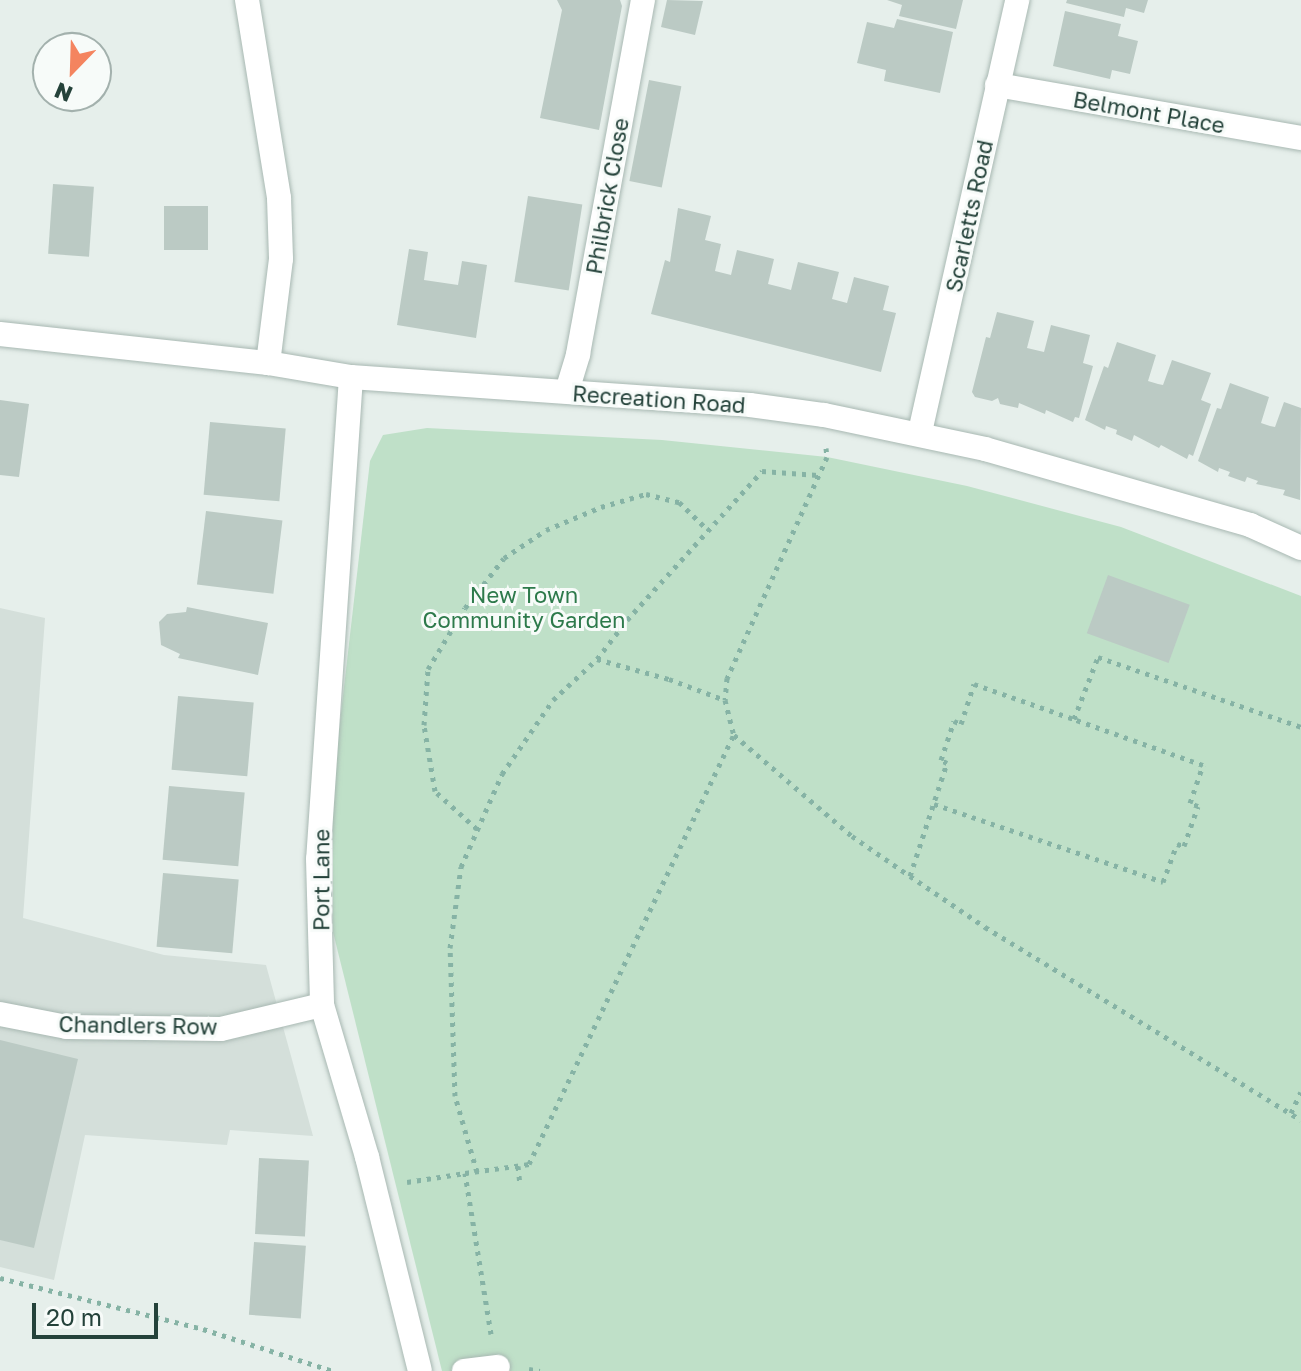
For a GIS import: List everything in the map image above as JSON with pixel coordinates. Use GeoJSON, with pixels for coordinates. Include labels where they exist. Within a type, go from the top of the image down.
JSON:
{"type":"FeatureCollection","features":[{"type":"Feature","properties":{"kind":"street"},"geometry":{"type":"LineString","coordinates":[[247,0],[279,198],[281,259],[268,363]]}},
{"type":"Feature","properties":{"kind":"street","name":"Philbrick Close"},"geometry":{"type":"LineString","coordinates":[[567,391],[578,354],[643,0]]}},
{"type":"Feature","properties":{"kind":"street","name":"Scarletts Road"},"geometry":{"type":"LineString","coordinates":[[920,432],[930,402],[1017,0]]}},
{"type":"Feature","properties":{"kind":"street","name":"Belmont Place"},"geometry":{"type":"LineString","coordinates":[[997,85],[1301,138]]}},
{"type":"Feature","properties":{"kind":"street","name":"Recreation Road"},"geometry":{"type":"LineString","coordinates":[[0,334],[268,363],[351,377],[567,391],[824,415],[920,432],[1250,525],[1301,548]]}},
{"type":"Feature","properties":{"kind":"street","name":"Port Lane"},"geometry":{"type":"LineString","coordinates":[[351,377],[318,859],[322,1005],[374,1187],[420,1371]]}},
{"type":"Feature","properties":{"kind":"street","name":"Chandlers Row"},"geometry":{"type":"LineString","coordinates":[[0,1014],[67,1027],[221,1029],[322,1005]]}},
{"type":"Feature","properties":{"kind":"street"},"geometry":{"type":"LineString","coordinates":[[464,1371],[498,1367]]}},
{"type":"Feature","properties":{"kind":"path"},"geometry":{"type":"LineString","coordinates":[[824,415],[827,457],[727,678],[725,700],[734,735],[852,836],[985,927],[1301,1120]]}},
{"type":"Feature","properties":{"kind":"path"},"geometry":{"type":"LineString","coordinates":[[477,1172],[455,1096],[450,948],[461,867],[502,774],[553,700],[597,659],[627,620],[762,471],[818,475]]}},
{"type":"Feature","properties":{"kind":"path"},"geometry":{"type":"LineString","coordinates":[[477,829],[435,791],[424,725],[428,669],[465,608],[504,558],[546,530],[601,507],[646,494],[679,502],[707,529]]}},
{"type":"Feature","properties":{"kind":"path"},"geometry":{"type":"LineString","coordinates":[[1074,719],[1098,657],[1301,727]]}},
{"type":"Feature","properties":{"kind":"path"},"geometry":{"type":"LineString","coordinates":[[597,659],[669,679],[725,700]]}},
{"type":"Feature","properties":{"kind":"path"},"geometry":{"type":"LineString","coordinates":[[910,876],[947,763],[941,760],[954,721],[961,724],[974,684],[1203,765],[1190,803],[1198,806],[1184,846],[1177,844],[1163,882],[934,804]]}},
{"type":"Feature","properties":{"kind":"path"},"geometry":{"type":"LineString","coordinates":[[374,1187],[529,1164],[734,735]]}},
{"type":"Feature","properties":{"kind":"path"},"geometry":{"type":"LineString","coordinates":[[1291,1113],[1301,1092]]}},
{"type":"Feature","properties":{"kind":"path"},"geometry":{"type":"LineString","coordinates":[[518,1166],[520,1184]]}},
{"type":"Feature","properties":{"kind":"path"},"geometry":{"type":"LineString","coordinates":[[465,1173],[498,1367],[540,1371]]}},
{"type":"Feature","properties":{"kind":"path"},"geometry":{"type":"LineString","coordinates":[[0,1278],[203,1329],[333,1371]]}},
{"type":"Feature","properties":{"kind":"shaded area"},"geometry":{"type":"Polygon","coordinates":[[[0,608],[45,618],[23,918],[164,955],[266,965],[313,1136],[230,1130],[227,1145],[85,1135],[54,1280],[0,1267],[0,608]]]}},
{"type":"Feature","properties":{"kind":"green space","name":"New Town Community Garden"},"geometry":{"type":"Polygon","coordinates":[[[427,428],[662,440],[827,457],[967,486],[1121,527],[1301,596],[1301,1371],[442,1371],[333,932],[333,783],[370,461],[383,435],[427,428]]]}},
{"type":"Feature","properties":{"kind":"building"},"geometry":{"type":"Polygon","coordinates":[[[557,0],[620,0],[622,6],[599,130],[540,118],[562,10],[557,0]]]}},
{"type":"Feature","properties":{"kind":"building"},"geometry":{"type":"Polygon","coordinates":[[[667,0],[703,1],[695,35],[661,27],[667,0]]]}},
{"type":"Feature","properties":{"kind":"building"},"geometry":{"type":"Polygon","coordinates":[[[887,0],[963,0],[956,29],[899,16],[902,5],[887,0]]]}},
{"type":"Feature","properties":{"kind":"building"},"geometry":{"type":"Polygon","coordinates":[[[1067,0],[1148,0],[1144,13],[1126,8],[1124,17],[1066,3],[1067,0]]]}},
{"type":"Feature","properties":{"kind":"building"},"geometry":{"type":"Polygon","coordinates":[[[1065,11],[1121,24],[1118,36],[1138,41],[1130,74],[1112,70],[1110,79],[1053,66],[1065,11]]]}},
{"type":"Feature","properties":{"kind":"building"},"geometry":{"type":"Polygon","coordinates":[[[897,19],[953,32],[940,93],[884,81],[886,70],[857,63],[867,22],[894,28],[897,19]]]}},
{"type":"Feature","properties":{"kind":"building"},"geometry":{"type":"Polygon","coordinates":[[[649,80],[681,86],[662,187],[629,181],[649,80]]]}},
{"type":"Feature","properties":{"kind":"building"},"geometry":{"type":"Polygon","coordinates":[[[53,184],[94,187],[89,257],[48,254],[53,184]]]}},
{"type":"Feature","properties":{"kind":"building"},"geometry":{"type":"Polygon","coordinates":[[[528,196],[582,205],[569,291],[514,282],[528,196]]]}},
{"type":"Feature","properties":{"kind":"building"},"geometry":{"type":"Polygon","coordinates":[[[164,206],[208,206],[208,250],[164,250],[164,206]]]}},
{"type":"Feature","properties":{"kind":"building"},"geometry":{"type":"Polygon","coordinates":[[[678,208],[711,216],[705,240],[721,244],[715,271],[731,275],[737,250],[774,259],[768,284],[791,290],[798,262],[839,272],[832,299],[847,303],[854,277],[889,286],[883,310],[896,313],[881,372],[651,314],[665,260],[670,262],[678,208]]]}},
{"type":"Feature","properties":{"kind":"building"},"geometry":{"type":"Polygon","coordinates":[[[409,249],[428,252],[424,280],[458,285],[462,261],[487,265],[476,338],[397,325],[409,249]]]}},
{"type":"Feature","properties":{"kind":"building"},"geometry":{"type":"Polygon","coordinates":[[[997,312],[1034,321],[1027,348],[1044,352],[1051,325],[1090,335],[1083,363],[1093,366],[1079,418],[1075,417],[1073,422],[1019,403],[1018,408],[1000,404],[998,398],[992,401],[975,397],[972,392],[986,337],[990,338],[997,312]]]}},
{"type":"Feature","properties":{"kind":"building"},"geometry":{"type":"Polygon","coordinates":[[[1117,342],[1156,355],[1148,381],[1163,385],[1172,360],[1211,373],[1201,400],[1211,404],[1193,456],[1189,454],[1187,459],[1134,435],[1132,441],[1116,434],[1117,430],[1106,426],[1105,430],[1085,420],[1104,366],[1108,368],[1117,342]]]}},
{"type":"Feature","properties":{"kind":"building"},"geometry":{"type":"Polygon","coordinates":[[[1230,383],[1269,397],[1261,423],[1275,427],[1284,402],[1301,408],[1300,500],[1283,495],[1285,490],[1256,484],[1258,481],[1247,477],[1245,482],[1228,476],[1230,472],[1219,468],[1218,472],[1198,461],[1217,408],[1221,409],[1230,383]]]}},
{"type":"Feature","properties":{"kind":"building"},"geometry":{"type":"Polygon","coordinates":[[[0,400],[29,404],[19,477],[0,475],[0,400]]]}},
{"type":"Feature","properties":{"kind":"building"},"geometry":{"type":"Polygon","coordinates":[[[210,422],[286,429],[279,501],[204,495],[210,422]]]}},
{"type":"Feature","properties":{"kind":"building"},"geometry":{"type":"Polygon","coordinates":[[[206,511],[282,520],[273,594],[197,584],[206,511]]]}},
{"type":"Feature","properties":{"kind":"building"},"geometry":{"type":"Polygon","coordinates":[[[1108,575],[1190,605],[1169,663],[1087,633],[1108,575]]]}},
{"type":"Feature","properties":{"kind":"building"},"geometry":{"type":"Polygon","coordinates":[[[187,607],[268,623],[258,675],[178,658],[180,654],[161,645],[159,622],[167,614],[186,612],[187,607]]]}},
{"type":"Feature","properties":{"kind":"building"},"geometry":{"type":"Polygon","coordinates":[[[178,696],[254,703],[247,776],[172,770],[178,696]]]}},
{"type":"Feature","properties":{"kind":"building"},"geometry":{"type":"Polygon","coordinates":[[[169,786],[245,793],[238,866],[163,860],[169,786]]]}},
{"type":"Feature","properties":{"kind":"building"},"geometry":{"type":"Polygon","coordinates":[[[163,873],[239,880],[232,953],[157,947],[163,873]]]}},
{"type":"Feature","properties":{"kind":"building"},"geometry":{"type":"Polygon","coordinates":[[[0,1040],[78,1059],[34,1248],[0,1240],[0,1040]]]}},
{"type":"Feature","properties":{"kind":"building"},"geometry":{"type":"Polygon","coordinates":[[[259,1158],[309,1161],[305,1237],[255,1234],[259,1158]]]}},
{"type":"Feature","properties":{"kind":"building"},"geometry":{"type":"Polygon","coordinates":[[[254,1242],[306,1246],[301,1318],[249,1315],[254,1242]]]}}]}
